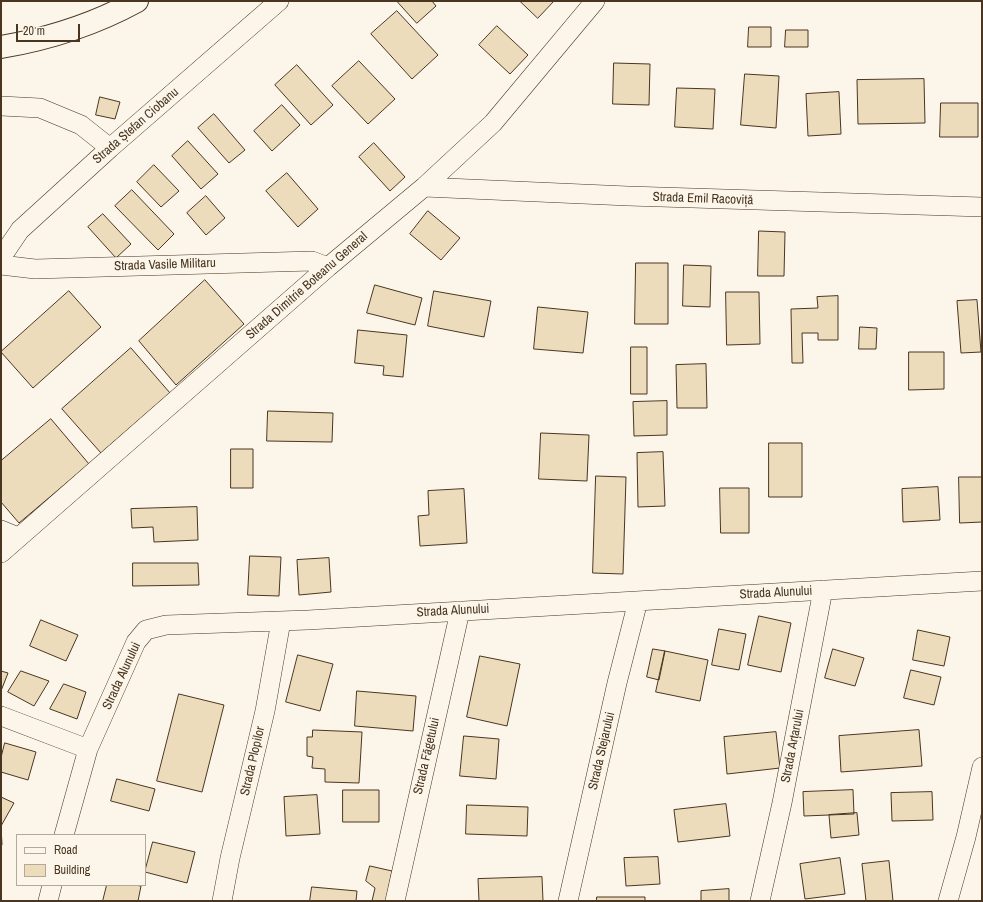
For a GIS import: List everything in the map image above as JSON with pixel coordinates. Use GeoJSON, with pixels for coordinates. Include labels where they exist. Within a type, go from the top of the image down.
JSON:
{"type":"FeatureCollection","features":[{"type":"Feature","properties":{"kind":"main road"},"geometry":{"type":"LineString","coordinates":[[1,47],[24,43],[80,26],[122,9],[137,1]]}},
{"type":"Feature","properties":{"kind":"street","name":"Strada Ștefan Ciobanu"},"geometry":{"type":"LineString","coordinates":[[1,258],[20,230],[110,148],[279,1]]}},
{"type":"Feature","properties":{"kind":"street","name":"Strada Dimitrie Boteanu General"},"geometry":{"type":"LineString","coordinates":[[1,553],[10,534],[424,187],[493,123],[595,1]]}},
{"type":"Feature","properties":{"kind":"street"},"geometry":{"type":"LineString","coordinates":[[1,106],[40,108],[81,126],[110,148]]}},
{"type":"Feature","properties":{"kind":"street","name":"Strada Emil Racoviță"},"geometry":{"type":"LineString","coordinates":[[424,187],[628,196],[982,207]]}},
{"type":"Feature","properties":{"kind":"street","name":"Strada Vasile Militaru"},"geometry":{"type":"LineString","coordinates":[[1,265],[35,269],[312,261],[328,268]]}},
{"type":"Feature","properties":{"kind":"street","name":"Strada Alunului"},"geometry":{"type":"LineString","coordinates":[[64,834],[88,749],[136,642],[146,630],[166,625],[281,621],[982,581]]}},
{"type":"Feature","properties":{"kind":"street","name":"Strada Arțarului"},"geometry":{"type":"LineString","coordinates":[[760,901],[782,803],[823,590]]}},
{"type":"Feature","properties":{"kind":"street","name":"Strada Stejarului"},"geometry":{"type":"LineString","coordinates":[[568,901],[638,601]]}},
{"type":"Feature","properties":{"kind":"street","name":"Strada Făgetului"},"geometry":{"type":"LineString","coordinates":[[395,901],[460,611]]}},
{"type":"Feature","properties":{"kind":"street","name":"Strada Plopilor"},"geometry":{"type":"LineString","coordinates":[[222,901],[230,858],[265,711],[281,621]]}},
{"type":"Feature","properties":{"kind":"street"},"geometry":{"type":"LineString","coordinates":[[1,716],[88,749]]}},
{"type":"Feature","properties":{"kind":"street"},"geometry":{"type":"LineString","coordinates":[[948,901],[966,837],[982,767]]}},
{"type":"Feature","properties":{"kind":"street"},"geometry":{"type":"LineString","coordinates":[[48,901],[52,886]]}},
{"type":"Feature","properties":{"kind":"building"},"geometry":{"type":"Polygon","coordinates":[[[397,1],[432,1],[436,6],[417,23],[397,1]]]}},
{"type":"Feature","properties":{"kind":"building"},"geometry":{"type":"Polygon","coordinates":[[[520,1],[554,1],[538,18],[520,1]]]}},
{"type":"Feature","properties":{"kind":"building"},"geometry":{"type":"Polygon","coordinates":[[[397,11],[438,55],[412,79],[371,34],[397,11]]]}},
{"type":"Feature","properties":{"kind":"building"},"geometry":{"type":"Polygon","coordinates":[[[497,26],[528,55],[510,74],[479,45],[497,26]]]}},
{"type":"Feature","properties":{"kind":"building"},"geometry":{"type":"Polygon","coordinates":[[[749,27],[771,27],[771,47],[748,47],[749,27]]]}},
{"type":"Feature","properties":{"kind":"building"},"geometry":{"type":"Polygon","coordinates":[[[786,30],[808,30],[808,47],[785,47],[786,30]]]}},
{"type":"Feature","properties":{"kind":"building"},"geometry":{"type":"Polygon","coordinates":[[[359,61],[395,99],[368,124],[332,86],[359,61]]]}},
{"type":"Feature","properties":{"kind":"building"},"geometry":{"type":"Polygon","coordinates":[[[614,63],[650,64],[649,105],[613,104],[614,63]]]}},
{"type":"Feature","properties":{"kind":"building"},"geometry":{"type":"Polygon","coordinates":[[[297,65],[333,105],[311,125],[275,85],[297,65]]]}},
{"type":"Feature","properties":{"kind":"building"},"geometry":{"type":"Polygon","coordinates":[[[745,74],[779,76],[776,128],[741,125],[745,74]]]}},
{"type":"Feature","properties":{"kind":"building"},"geometry":{"type":"Polygon","coordinates":[[[924,79],[925,123],[858,124],[857,80],[924,79]]]}},
{"type":"Feature","properties":{"kind":"building"},"geometry":{"type":"Polygon","coordinates":[[[677,88],[715,89],[713,129],[675,127],[677,88]]]}},
{"type":"Feature","properties":{"kind":"building"},"geometry":{"type":"Polygon","coordinates":[[[839,92],[841,134],[808,136],[806,94],[839,92]]]}},
{"type":"Feature","properties":{"kind":"building"},"geometry":{"type":"Polygon","coordinates":[[[100,97],[120,102],[115,119],[96,115],[100,97]]]}},
{"type":"Feature","properties":{"kind":"building"},"geometry":{"type":"Polygon","coordinates":[[[941,103],[978,103],[978,137],[940,137],[941,103]]]}},
{"type":"Feature","properties":{"kind":"building"},"geometry":{"type":"Polygon","coordinates":[[[282,105],[300,125],[272,151],[254,131],[282,105]]]}},
{"type":"Feature","properties":{"kind":"building"},"geometry":{"type":"Polygon","coordinates":[[[214,114],[245,150],[229,163],[198,128],[214,114]]]}},
{"type":"Feature","properties":{"kind":"building"},"geometry":{"type":"Polygon","coordinates":[[[188,141],[218,174],[201,189],[172,156],[188,141]]]}},
{"type":"Feature","properties":{"kind":"building"},"geometry":{"type":"Polygon","coordinates":[[[374,143],[405,177],[390,191],[359,157],[374,143]]]}},
{"type":"Feature","properties":{"kind":"building"},"geometry":{"type":"Polygon","coordinates":[[[154,165],[179,191],[161,207],[137,182],[154,165]]]}},
{"type":"Feature","properties":{"kind":"building"},"geometry":{"type":"Polygon","coordinates":[[[287,173],[318,209],[298,227],[266,191],[287,173]]]}},
{"type":"Feature","properties":{"kind":"building"},"geometry":{"type":"Polygon","coordinates":[[[132,190],[174,234],[158,250],[115,206],[132,190]]]}},
{"type":"Feature","properties":{"kind":"building"},"geometry":{"type":"Polygon","coordinates":[[[206,196],[225,218],[206,235],[187,213],[206,196]]]}},
{"type":"Feature","properties":{"kind":"building"},"geometry":{"type":"Polygon","coordinates":[[[428,211],[460,238],[441,260],[410,234],[428,211]]]}},
{"type":"Feature","properties":{"kind":"building"},"geometry":{"type":"Polygon","coordinates":[[[103,214],[131,244],[116,258],[88,227],[103,214]]]}},
{"type":"Feature","properties":{"kind":"building"},"geometry":{"type":"Polygon","coordinates":[[[759,231],[785,232],[784,276],[758,276],[759,231]]]}},
{"type":"Feature","properties":{"kind":"building"},"geometry":{"type":"Polygon","coordinates":[[[636,263],[668,263],[668,324],[635,324],[636,263]]]}},
{"type":"Feature","properties":{"kind":"building"},"geometry":{"type":"Polygon","coordinates":[[[684,265],[711,266],[710,307],[683,306],[684,265]]]}},
{"type":"Feature","properties":{"kind":"building"},"geometry":{"type":"Polygon","coordinates":[[[205,280],[244,324],[176,385],[139,341],[205,280]]]}},
{"type":"Feature","properties":{"kind":"building"},"geometry":{"type":"Polygon","coordinates":[[[375,285],[422,298],[415,325],[367,313],[375,285]]]}},
{"type":"Feature","properties":{"kind":"building"},"geometry":{"type":"Polygon","coordinates":[[[69,291],[101,327],[33,388],[1,352],[69,291]]]}},
{"type":"Feature","properties":{"kind":"building"},"geometry":{"type":"Polygon","coordinates":[[[434,291],[491,301],[484,337],[428,326],[434,291]]]}},
{"type":"Feature","properties":{"kind":"building"},"geometry":{"type":"Polygon","coordinates":[[[726,292],[759,292],[760,344],[727,345],[726,292]]]}},
{"type":"Feature","properties":{"kind":"building"},"geometry":{"type":"Polygon","coordinates":[[[838,296],[838,340],[818,340],[818,333],[802,333],[803,363],[792,363],[791,309],[818,308],[817,297],[838,296]]]}},
{"type":"Feature","properties":{"kind":"building"},"geometry":{"type":"Polygon","coordinates":[[[977,300],[981,352],[961,353],[957,301],[977,300]]]}},
{"type":"Feature","properties":{"kind":"building"},"geometry":{"type":"Polygon","coordinates":[[[538,307],[588,312],[583,353],[534,349],[538,307]]]}},
{"type":"Feature","properties":{"kind":"building"},"geometry":{"type":"Polygon","coordinates":[[[860,327],[877,328],[876,349],[859,349],[860,327]]]}},
{"type":"Feature","properties":{"kind":"building"},"geometry":{"type":"Polygon","coordinates":[[[358,330],[407,335],[403,377],[383,375],[384,366],[355,363],[358,330]]]}},
{"type":"Feature","properties":{"kind":"building"},"geometry":{"type":"Polygon","coordinates":[[[631,347],[647,347],[647,394],[631,394],[631,347]]]}},
{"type":"Feature","properties":{"kind":"building"},"geometry":{"type":"Polygon","coordinates":[[[131,348],[170,393],[101,453],[62,409],[131,348]]]}},
{"type":"Feature","properties":{"kind":"building"},"geometry":{"type":"Polygon","coordinates":[[[909,352],[944,352],[944,389],[909,390],[909,352]]]}},
{"type":"Feature","properties":{"kind":"building"},"geometry":{"type":"Polygon","coordinates":[[[706,364],[707,408],[677,408],[676,365],[706,364]]]}},
{"type":"Feature","properties":{"kind":"building"},"geometry":{"type":"Polygon","coordinates":[[[667,401],[667,435],[634,436],[633,402],[667,401]]]}},
{"type":"Feature","properties":{"kind":"building"},"geometry":{"type":"Polygon","coordinates":[[[268,411],[333,413],[332,442],[267,441],[268,411]]]}},
{"type":"Feature","properties":{"kind":"building"},"geometry":{"type":"Polygon","coordinates":[[[51,419],[89,464],[19,523],[1,502],[1,461],[51,419]]]}},
{"type":"Feature","properties":{"kind":"building"},"geometry":{"type":"Polygon","coordinates":[[[541,433],[589,435],[587,481],[539,479],[541,433]]]}},
{"type":"Feature","properties":{"kind":"building"},"geometry":{"type":"Polygon","coordinates":[[[769,443],[802,443],[802,497],[769,497],[769,443]]]}},
{"type":"Feature","properties":{"kind":"building"},"geometry":{"type":"Polygon","coordinates":[[[231,449],[253,449],[253,488],[231,488],[231,449]]]}},
{"type":"Feature","properties":{"kind":"building"},"geometry":{"type":"Polygon","coordinates":[[[663,452],[665,506],[638,507],[637,453],[663,452]]]}},
{"type":"Feature","properties":{"kind":"building"},"geometry":{"type":"Polygon","coordinates":[[[596,476],[626,477],[623,574],[593,573],[596,476]]]}},
{"type":"Feature","properties":{"kind":"building"},"geometry":{"type":"Polygon","coordinates":[[[959,477],[982,477],[982,522],[960,523],[959,477]]]}},
{"type":"Feature","properties":{"kind":"building"},"geometry":{"type":"Polygon","coordinates":[[[938,487],[940,520],[903,522],[902,489],[938,487]]]}},
{"type":"Feature","properties":{"kind":"building"},"geometry":{"type":"Polygon","coordinates":[[[720,488],[749,488],[749,533],[721,533],[720,488]]]}},
{"type":"Feature","properties":{"kind":"building"},"geometry":{"type":"Polygon","coordinates":[[[464,489],[467,543],[420,546],[418,516],[429,515],[428,491],[464,489]]]}},
{"type":"Feature","properties":{"kind":"building"},"geometry":{"type":"Polygon","coordinates":[[[197,507],[198,540],[154,542],[153,527],[132,528],[131,509],[197,507]]]}},
{"type":"Feature","properties":{"kind":"building"},"geometry":{"type":"Polygon","coordinates":[[[250,556],[281,557],[279,596],[248,595],[250,556]]]}},
{"type":"Feature","properties":{"kind":"building"},"geometry":{"type":"Polygon","coordinates":[[[329,558],[331,592],[299,595],[297,560],[329,558]]]}},
{"type":"Feature","properties":{"kind":"building"},"geometry":{"type":"Polygon","coordinates":[[[133,563],[198,563],[199,585],[133,586],[133,563]]]}},
{"type":"Feature","properties":{"kind":"building"},"geometry":{"type":"Polygon","coordinates":[[[759,616],[791,623],[781,672],[748,665],[759,616]]]}},
{"type":"Feature","properties":{"kind":"building"},"geometry":{"type":"Polygon","coordinates":[[[41,620],[78,635],[66,661],[30,646],[41,620]]]}},
{"type":"Feature","properties":{"kind":"building"},"geometry":{"type":"Polygon","coordinates":[[[719,629],[746,634],[739,670],[712,665],[719,629]]]}},
{"type":"Feature","properties":{"kind":"building"},"geometry":{"type":"Polygon","coordinates":[[[918,630],[950,637],[944,666],[913,660],[918,630]]]}},
{"type":"Feature","properties":{"kind":"building"},"geometry":{"type":"Polygon","coordinates":[[[653,649],[665,651],[659,680],[647,677],[653,649]]]}},
{"type":"Feature","properties":{"kind":"building"},"geometry":{"type":"Polygon","coordinates":[[[833,649],[864,658],[855,686],[825,678],[833,649]]]}},
{"type":"Feature","properties":{"kind":"building"},"geometry":{"type":"Polygon","coordinates":[[[665,651],[708,660],[700,701],[656,692],[665,651]]]}},
{"type":"Feature","properties":{"kind":"building"},"geometry":{"type":"Polygon","coordinates":[[[298,655],[333,664],[320,711],[286,702],[298,655]]]}},
{"type":"Feature","properties":{"kind":"building"},"geometry":{"type":"Polygon","coordinates":[[[480,656],[520,664],[507,726],[467,717],[480,656]]]}},
{"type":"Feature","properties":{"kind":"building"},"geometry":{"type":"Polygon","coordinates":[[[911,670],[941,677],[934,705],[904,698],[911,670]]]}},
{"type":"Feature","properties":{"kind":"building"},"geometry":{"type":"Polygon","coordinates":[[[1,671],[8,673],[1,691],[1,671]]]}},
{"type":"Feature","properties":{"kind":"building"},"geometry":{"type":"Polygon","coordinates":[[[21,671],[49,681],[34,706],[8,692],[21,671]]]}},
{"type":"Feature","properties":{"kind":"building"},"geometry":{"type":"Polygon","coordinates":[[[64,684],[86,692],[77,719],[50,709],[64,684]]]}},
{"type":"Feature","properties":{"kind":"building"},"geometry":{"type":"Polygon","coordinates":[[[357,691],[416,696],[413,731],[355,726],[357,691]]]}},
{"type":"Feature","properties":{"kind":"building"},"geometry":{"type":"Polygon","coordinates":[[[179,694],[224,705],[202,792],[157,781],[179,694]]]}},
{"type":"Feature","properties":{"kind":"building"},"geometry":{"type":"Polygon","coordinates":[[[313,730],[362,732],[359,783],[325,782],[325,769],[312,768],[313,757],[307,756],[307,737],[312,737],[313,730]]]}},
{"type":"Feature","properties":{"kind":"building"},"geometry":{"type":"Polygon","coordinates":[[[919,730],[922,766],[841,772],[839,736],[919,730]]]}},
{"type":"Feature","properties":{"kind":"building"},"geometry":{"type":"Polygon","coordinates":[[[776,732],[780,768],[727,774],[724,737],[776,732]]]}},
{"type":"Feature","properties":{"kind":"building"},"geometry":{"type":"Polygon","coordinates":[[[464,736],[499,739],[496,779],[460,776],[464,736]]]}},
{"type":"Feature","properties":{"kind":"building"},"geometry":{"type":"Polygon","coordinates":[[[5,743],[36,752],[28,780],[1,772],[1,758],[5,743]]]}},
{"type":"Feature","properties":{"kind":"building"},"geometry":{"type":"Polygon","coordinates":[[[117,779],[155,789],[149,811],[111,801],[117,779]]]}},
{"type":"Feature","properties":{"kind":"building"},"geometry":{"type":"Polygon","coordinates":[[[343,790],[379,790],[379,822],[343,822],[343,790]]]}},
{"type":"Feature","properties":{"kind":"building"},"geometry":{"type":"Polygon","coordinates":[[[853,790],[854,814],[804,816],[803,792],[853,790]]]}},
{"type":"Feature","properties":{"kind":"building"},"geometry":{"type":"Polygon","coordinates":[[[932,792],[933,820],[892,821],[891,793],[932,792]]]}},
{"type":"Feature","properties":{"kind":"building"},"geometry":{"type":"Polygon","coordinates":[[[317,795],[320,834],[286,836],[284,797],[317,795]]]}},
{"type":"Feature","properties":{"kind":"building"},"geometry":{"type":"Polygon","coordinates":[[[1,797],[14,803],[1,826],[1,797]]]}},
{"type":"Feature","properties":{"kind":"building"},"geometry":{"type":"Polygon","coordinates":[[[726,804],[730,836],[678,842],[674,810],[726,804]]]}},
{"type":"Feature","properties":{"kind":"building"},"geometry":{"type":"Polygon","coordinates":[[[467,805],[528,807],[527,836],[466,834],[467,805]]]}},
{"type":"Feature","properties":{"kind":"building"},"geometry":{"type":"Polygon","coordinates":[[[857,813],[859,835],[831,838],[829,815],[857,813]]]}},
{"type":"Feature","properties":{"kind":"building"},"geometry":{"type":"Polygon","coordinates":[[[153,842],[195,852],[187,883],[146,872],[153,842]]]}},
{"type":"Feature","properties":{"kind":"building"},"geometry":{"type":"Polygon","coordinates":[[[658,857],[660,884],[626,886],[624,858],[658,857]]]}},
{"type":"Feature","properties":{"kind":"building"},"geometry":{"type":"Polygon","coordinates":[[[840,858],[845,894],[805,899],[800,864],[840,858]]]}},
{"type":"Feature","properties":{"kind":"building"},"geometry":{"type":"Polygon","coordinates":[[[889,861],[893,901],[866,901],[862,864],[889,861]]]}},
{"type":"Feature","properties":{"kind":"building"},"geometry":{"type":"Polygon","coordinates":[[[370,866],[392,871],[386,901],[372,901],[375,888],[366,881],[370,866]]]}},
{"type":"Feature","properties":{"kind":"building"},"geometry":{"type":"Polygon","coordinates":[[[542,877],[543,901],[479,901],[478,879],[542,877]]]}},
{"type":"Feature","properties":{"kind":"building"},"geometry":{"type":"Polygon","coordinates":[[[107,886],[141,886],[138,901],[103,901],[107,886]]]}},
{"type":"Feature","properties":{"kind":"building"},"geometry":{"type":"Polygon","coordinates":[[[312,887],[357,891],[356,901],[310,901],[312,887]]]}},
{"type":"Feature","properties":{"kind":"building"},"geometry":{"type":"Polygon","coordinates":[[[729,889],[729,901],[701,901],[701,891],[729,889]]]}},
{"type":"Feature","properties":{"kind":"building"},"geometry":{"type":"Polygon","coordinates":[[[597,897],[645,897],[645,901],[597,901],[597,897]]]}}]}
